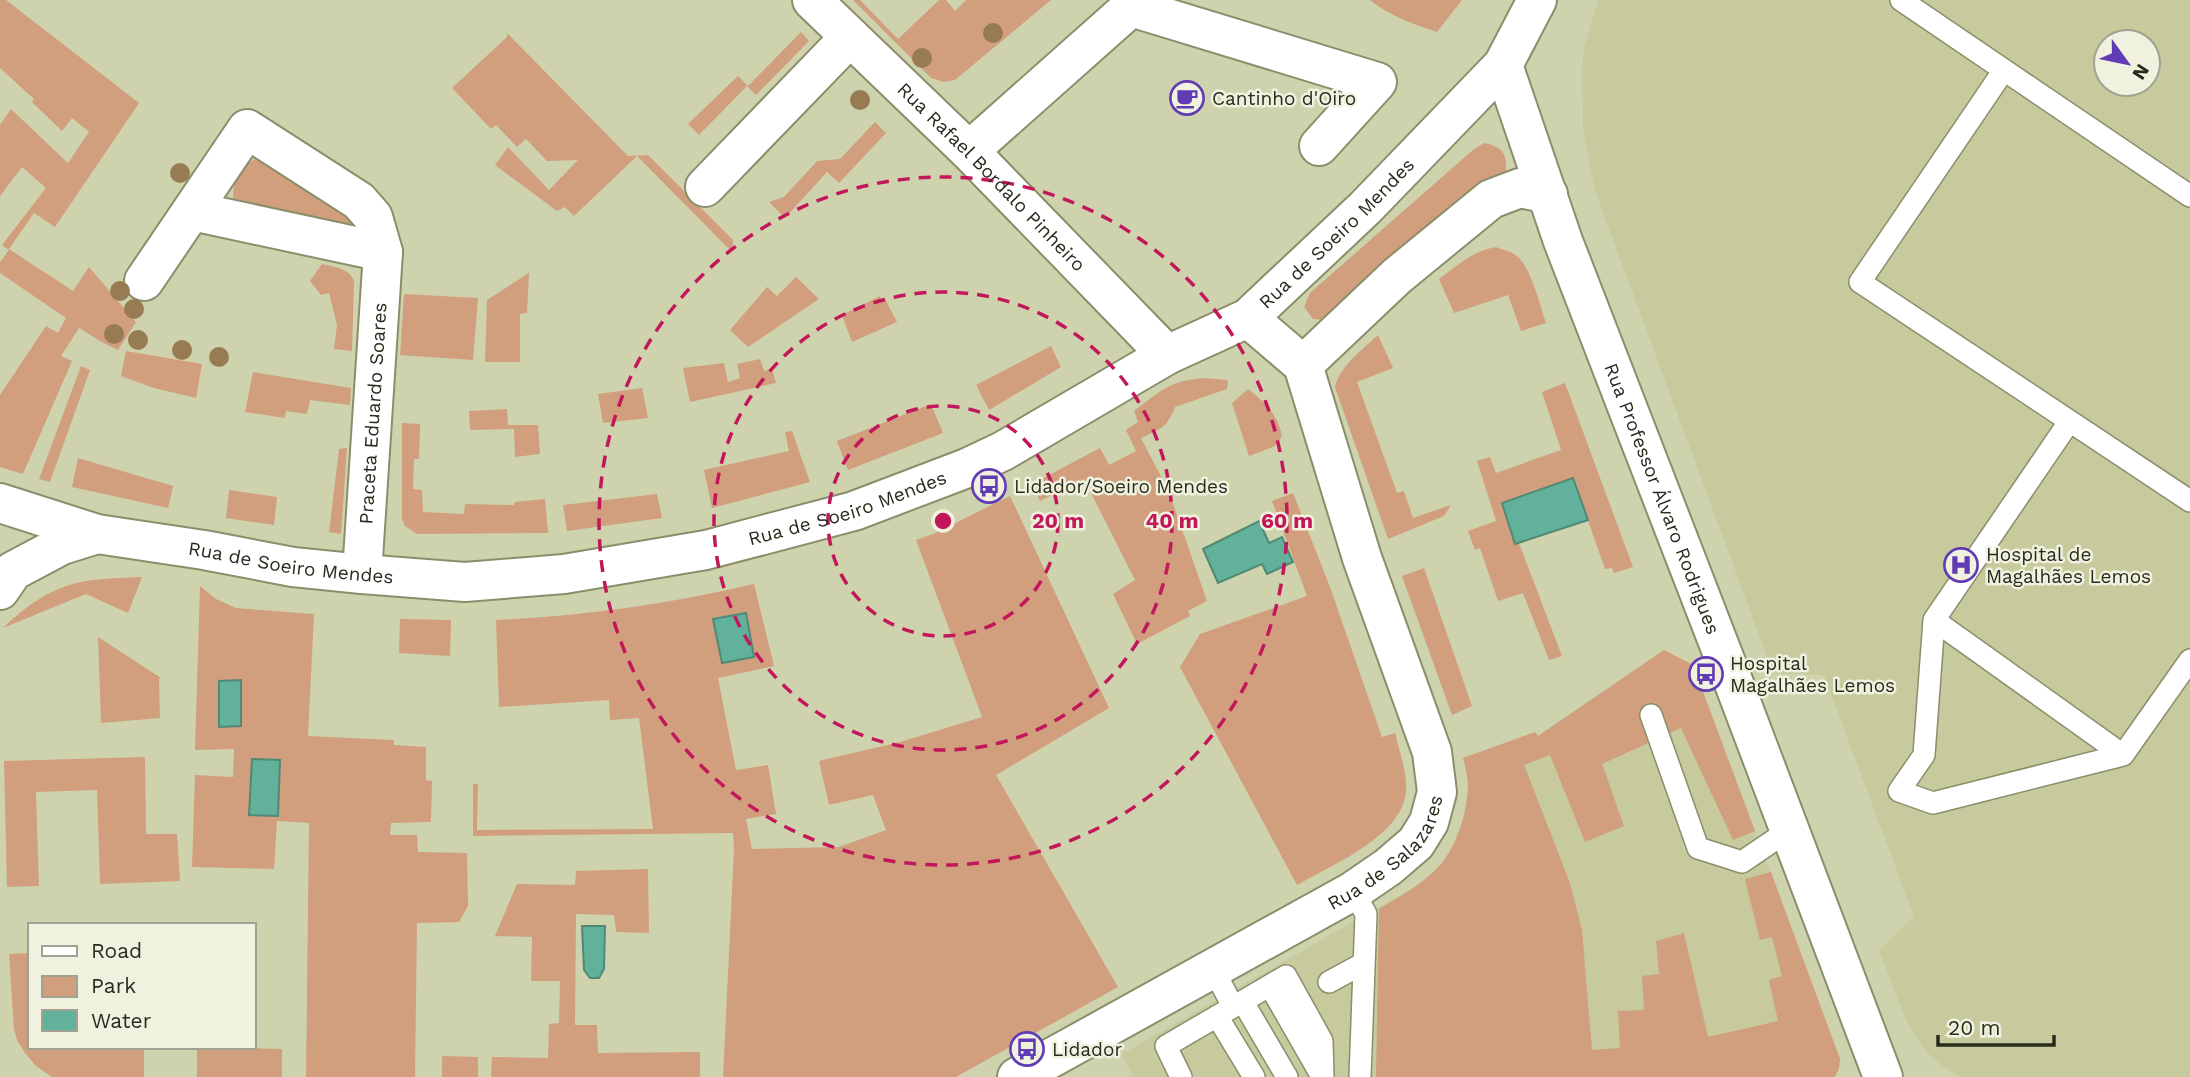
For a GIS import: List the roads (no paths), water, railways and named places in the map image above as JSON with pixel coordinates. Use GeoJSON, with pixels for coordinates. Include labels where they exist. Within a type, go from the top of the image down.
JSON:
{"type":"FeatureCollection","features":[{"type":"Feature","properties":{"kind":"street","name":"Rua Rafael Bordalo Pinheiro"},"geometry":{"type":"LineString","coordinates":[[812,0],[969,151],[1167,355]]}},
{"type":"Feature","properties":{"kind":"street"},"geometry":{"type":"LineString","coordinates":[[1503,65],[1537,0]]}},
{"type":"Feature","properties":{"kind":"street"},"geometry":{"type":"LineString","coordinates":[[969,151],[1131,7],[1377,82],[1319,146]]}},
{"type":"Feature","properties":{"kind":"street"},"geometry":{"type":"LineString","coordinates":[[705,187],[850,37]]}},
{"type":"Feature","properties":{"kind":"street","name":"Rua Professor Álvaro Rodrigues"},"geometry":{"type":"LineString","coordinates":[[1503,65],[1563,241],[1723,653],[1882,1077]]}},
{"type":"Feature","properties":{"kind":"street","name":"Rua de Soeiro Mendes"},"geometry":{"type":"LineString","coordinates":[[0,503],[97,534],[293,567],[465,582],[564,574],[706,550],[832,518],[967,468],[1003,451],[1167,355],[1248,318],[1365,208],[1503,65]]}},
{"type":"Feature","properties":{"kind":"street","name":"Praceta Eduardo Soares"},"geometry":{"type":"LineString","coordinates":[[144,281],[247,129],[359,201],[373,217],[383,252],[362,575]]}},
{"type":"Feature","properties":{"kind":"street"},"geometry":{"type":"LineString","coordinates":[[1248,318],[1303,365],[1397,276],[1491,198],[1520,188],[1548,194]]}},
{"type":"Feature","properties":{"kind":"street"},"geometry":{"type":"LineString","coordinates":[[192,211],[383,252]]}},
{"type":"Feature","properties":{"kind":"street","name":"Rua de Salazares"},"geometry":{"type":"LineString","coordinates":[[1017,1077],[1353,891],[1388,867],[1416,843],[1429,822],[1437,792],[1432,752],[1362,558],[1303,365]]}},
{"type":"Feature","properties":{"kind":"street","name":"Rua de Soeiro Mendes"},"geometry":{"type":"LineString","coordinates":[[0,590],[13,571],[62,545],[97,534]]}},
{"type":"Feature","properties":{"kind":"lane"},"geometry":{"type":"LineString","coordinates":[[1901,0],[2190,196]]}},
{"type":"Feature","properties":{"kind":"lane"},"geometry":{"type":"LineString","coordinates":[[2004,70],[1860,282],[2190,500]]}},
{"type":"Feature","properties":{"kind":"lane"},"geometry":{"type":"LineString","coordinates":[[2069,422],[1934,620],[1924,755],[1899,791],[1933,803],[2123,755],[2190,660]]}},
{"type":"Feature","properties":{"kind":"lane"},"geometry":{"type":"LineString","coordinates":[[1934,620],[2123,755]]}},
{"type":"Feature","properties":{"kind":"lane"},"geometry":{"type":"LineString","coordinates":[[1651,715],[1698,848],[1742,862],[1789,830]]}},
{"type":"Feature","properties":{"kind":"lane"},"geometry":{"type":"LineString","coordinates":[[1353,891],[1366,914],[1360,1077]]}},
{"type":"Feature","properties":{"kind":"lane"},"geometry":{"type":"LineString","coordinates":[[1329,982],[1364,963]]}},
{"type":"Feature","properties":{"kind":"lane"},"geometry":{"type":"LineString","coordinates":[[1213,968],[1231,1008],[1254,1077]]}},
{"type":"Feature","properties":{"kind":"lane"},"geometry":{"type":"LineString","coordinates":[[1181,1077],[1166,1046],[1270,986],[1322,1077]]}},
{"type":"Feature","properties":{"kind":"lane"},"geometry":{"type":"LineString","coordinates":[[1231,1008],[1287,1077]]}},
{"type":"Feature","properties":{"kind":"water"},"geometry":{"type":"Polygon","coordinates":[[[1573,478],[1588,520],[1515,544],[1502,503],[1573,478]]]}},
{"type":"Feature","properties":{"kind":"water"},"geometry":{"type":"Polygon","coordinates":[[[1259,521],[1269,543],[1282,537],[1293,562],[1267,574],[1262,564],[1218,583],[1203,549],[1259,521]]]}},
{"type":"Feature","properties":{"kind":"water"},"geometry":{"type":"Polygon","coordinates":[[[746,613],[754,657],[722,663],[713,619],[746,613]]]}},
{"type":"Feature","properties":{"kind":"water"},"geometry":{"type":"Polygon","coordinates":[[[241,680],[241,726],[219,727],[219,681],[241,680]]]}},
{"type":"Feature","properties":{"kind":"water"},"geometry":{"type":"Polygon","coordinates":[[[252,759],[280,760],[278,816],[249,815],[252,759]]]}},
{"type":"Feature","properties":{"kind":"water"},"geometry":{"type":"Polygon","coordinates":[[[582,926],[605,926],[604,969],[599,978],[590,978],[584,970],[582,926]]]}},
{"type":"Feature","properties":{"kind":"place","name":"Cantinho d'Oiro"},"geometry":{"type":"Point","coordinates":[1187,98]}},
{"type":"Feature","properties":{"kind":"place","name":"Lidador/Soeiro Mendes"},"geometry":{"type":"Point","coordinates":[989,486]}},
{"type":"Feature","properties":{"kind":"place","name":"Hospital de Magalhães Lemos"},"geometry":{"type":"Point","coordinates":[1961,565]}},
{"type":"Feature","properties":{"kind":"place","name":"Hospital Magalhães Lemos"},"geometry":{"type":"Point","coordinates":[1706,674]}},
{"type":"Feature","properties":{"kind":"place","name":"Lidador"},"geometry":{"type":"Point","coordinates":[1027,1049]}}]}
